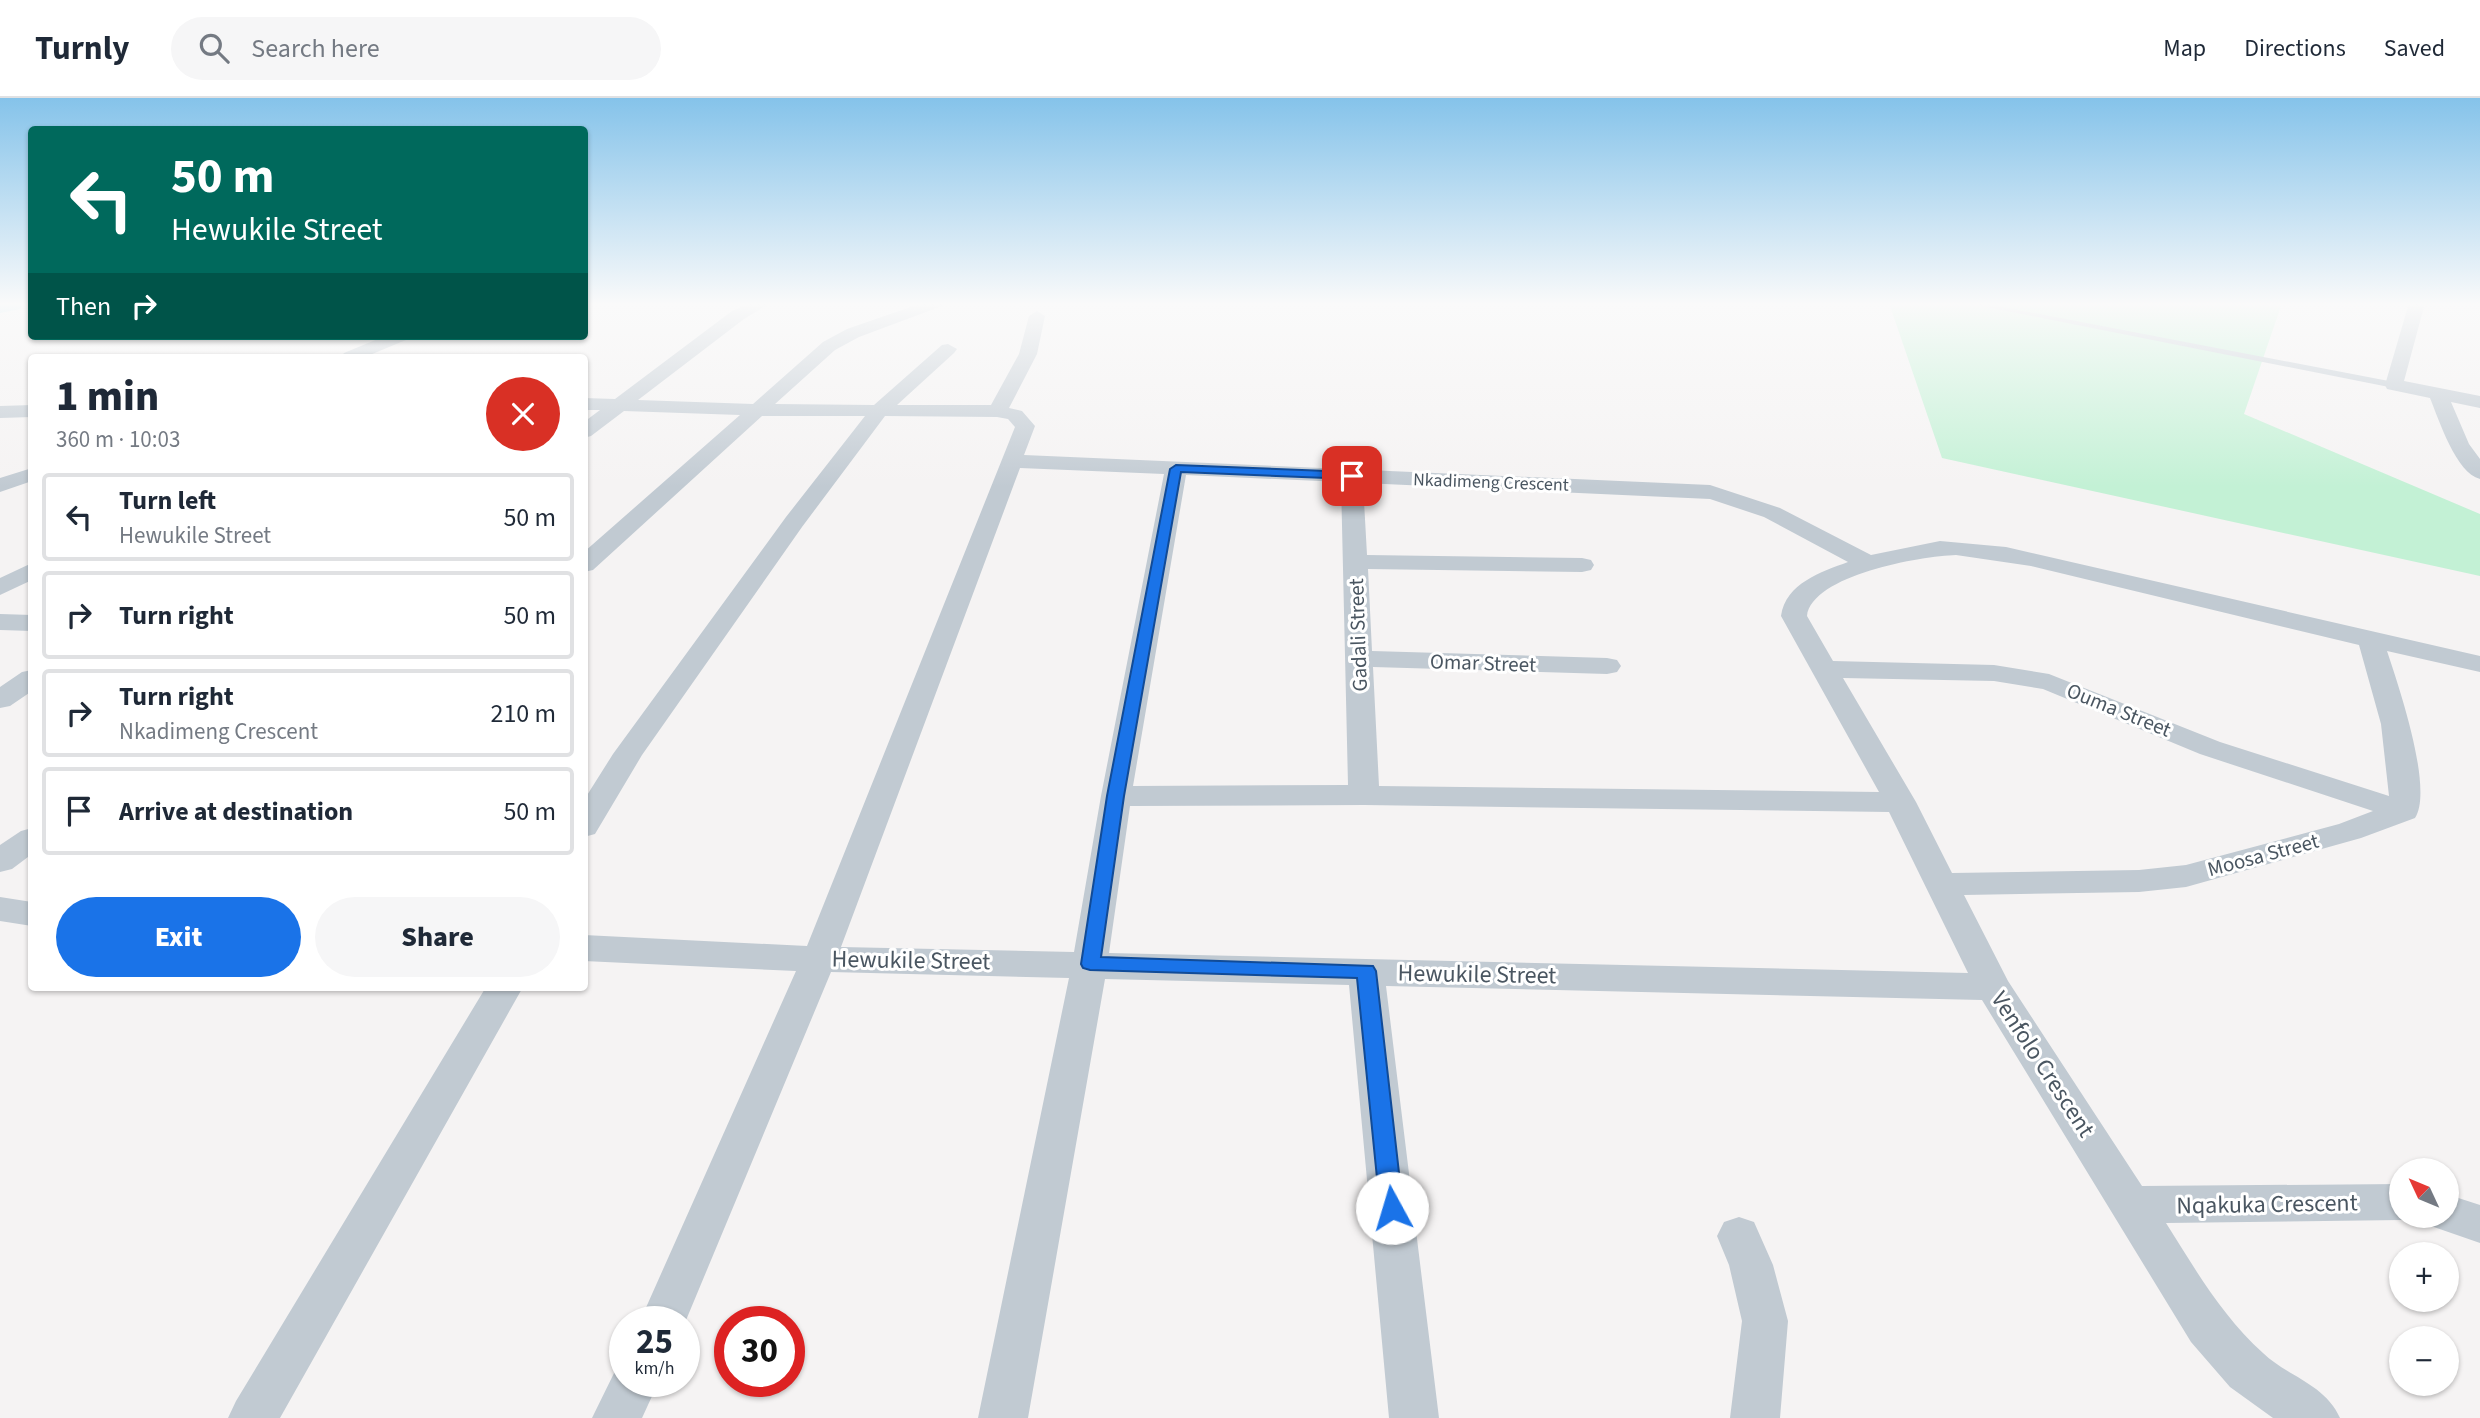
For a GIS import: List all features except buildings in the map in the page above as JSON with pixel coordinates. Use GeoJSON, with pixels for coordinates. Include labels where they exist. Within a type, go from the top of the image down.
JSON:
{"type":"FeatureCollection","features":[{"type":"Feature","properties":{"kind":"street"},"geometry":{"type":"LineString","coordinates":[[588,429],[673,365]]}},
{"type":"Feature","properties":{"kind":"street"},"geometry":{"type":"LineString","coordinates":[[588,561],[810,365]]}},
{"type":"Feature","properties":{"kind":"street"},"geometry":{"type":"LineString","coordinates":[[588,820],[628,754],[793,522],[880,410],[931,365]]}},
{"type":"Feature","properties":{"kind":"street"},"geometry":{"type":"LineString","coordinates":[[997,411],[1022,365]]}},
{"type":"Feature","properties":{"kind":"street"},"geometry":{"type":"LineString","coordinates":[[2400,365],[2394,384],[2480,402]]}},
{"type":"Feature","properties":{"kind":"street"},"geometry":{"type":"LineString","coordinates":[[2438,394],[2459,445],[2480,473]]}},
{"type":"Feature","properties":{"kind":"street"},"geometry":{"type":"LineString","coordinates":[[588,404],[756,410],[997,411],[1015,415],[1025,426],[819,959],[669,1306]]}},
{"type":"Feature","properties":{"kind":"street"},"geometry":{"type":"LineString","coordinates":[[0,412],[28,411]]}},
{"type":"Feature","properties":{"kind":"street","name":"Nkadimeng Crescent"},"geometry":{"type":"LineString","coordinates":[[1013,461],[1710,492],[1741,499],[1763,508],[1868,563]]}},
{"type":"Feature","properties":{"kind":"street"},"geometry":{"type":"LineString","coordinates":[[1003,1418],[1090,964],[1115,796],[1176,469]]}},
{"type":"Feature","properties":{"kind":"street"},"geometry":{"type":"LineString","coordinates":[[0,485],[28,475]]}},
{"type":"Feature","properties":{"kind":"street","name":"Gadali Street"},"geometry":{"type":"LineString","coordinates":[[1352,476],[1364,795]]}},
{"type":"Feature","properties":{"kind":"street"},"geometry":{"type":"LineString","coordinates":[[1868,563],[1934,549],[1952,548],[1994,553],[2480,664]]}},
{"type":"Feature","properties":{"kind":"street"},"geometry":{"type":"LineString","coordinates":[[1355,562],[1582,565]]}},
{"type":"Feature","properties":{"kind":"street","name":"Venfolo Crescent"},"geometry":{"type":"LineString","coordinates":[[1868,563],[1812,587],[1795,607],[1794,616],[1900,802],[1993,986],[2207,1326],[2247,1371],[2315,1418]]}},
{"type":"Feature","properties":{"kind":"street"},"geometry":{"type":"LineString","coordinates":[[0,588],[28,572]]}},
{"type":"Feature","properties":{"kind":"street"},"geometry":{"type":"LineString","coordinates":[[0,622],[28,623]]}},
{"type":"Feature","properties":{"kind":"street"},"geometry":{"type":"LineString","coordinates":[[2371,641],[2402,750],[2404,811]]}},
{"type":"Feature","properties":{"kind":"street","name":"Omar Street"},"geometry":{"type":"LineString","coordinates":[[1359,660],[1606,666]]}},
{"type":"Feature","properties":{"kind":"street","name":"Ouma Street"},"geometry":{"type":"LineString","coordinates":[[1823,670],[1994,673],[2049,682],[2210,748],[2404,811]]}},
{"type":"Feature","properties":{"kind":"street"},"geometry":{"type":"LineString","coordinates":[[0,700],[28,681]]}},
{"type":"Feature","properties":{"kind":"street"},"geometry":{"type":"LineString","coordinates":[[1115,796],[1364,795],[1900,802]]}},
{"type":"Feature","properties":{"kind":"street","name":"Moosa Street"},"geometry":{"type":"LineString","coordinates":[[1942,884],[2138,881],[2186,876],[2350,831],[2404,811]]}},
{"type":"Feature","properties":{"kind":"street"},"geometry":{"type":"LineString","coordinates":[[0,861],[28,841]]}},
{"type":"Feature","properties":{"kind":"street"},"geometry":{"type":"LineString","coordinates":[[0,909],[28,914]]}},
{"type":"Feature","properties":{"kind":"street","name":"Hewukile Street"},"geometry":{"type":"LineString","coordinates":[[588,948],[819,959],[1993,986]]}},
{"type":"Feature","properties":{"kind":"street"},"geometry":{"type":"LineString","coordinates":[[1366,971],[1415,1418]]}},
{"type":"Feature","properties":{"kind":"street"},"geometry":{"type":"LineString","coordinates":[[253,1418],[504,991]]}},
{"type":"Feature","properties":{"kind":"street","name":"Nqakuka Crescent"},"geometry":{"type":"LineString","coordinates":[[2133,1205],[2389,1202]]}},
{"type":"Feature","properties":{"kind":"street"},"geometry":{"type":"LineString","coordinates":[[2459,1217],[2480,1224]]}},
{"type":"Feature","properties":{"kind":"street"},"geometry":{"type":"LineString","coordinates":[[1739,1236],[1751,1265],[1765,1321],[1755,1418]]}},
{"type":"Feature","properties":{"kind":"street"},"geometry":{"type":"LineString","coordinates":[[617,1418],[627,1397]]}},
{"type":"Feature","properties":{"kind":"lane"},"geometry":{"type":"LineString","coordinates":[[2292,365],[2394,384]]}},
{"type":"Feature","properties":{"kind":"green space"},"geometry":{"type":"Polygon","coordinates":[[[1910,365],[2261,365],[2244,414],[2480,514],[2480,576],[1942,458],[1910,365]]]}},
{"type":"Feature","properties":{"kind":"route"},"geometry":{"type":"LineString","coordinates":[[1352,476],[1176,469],[1115,796],[1090,964],[1366,971],[1392,1208]]}}]}
